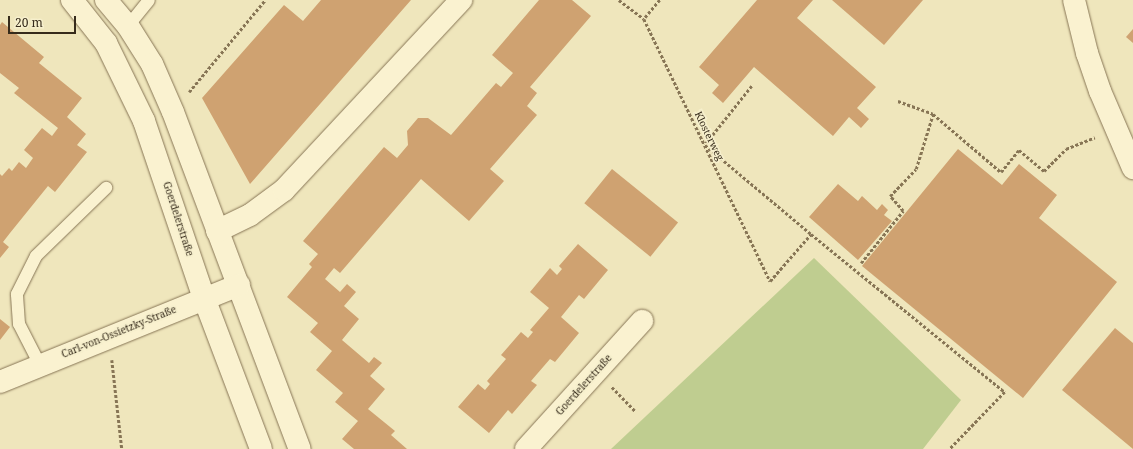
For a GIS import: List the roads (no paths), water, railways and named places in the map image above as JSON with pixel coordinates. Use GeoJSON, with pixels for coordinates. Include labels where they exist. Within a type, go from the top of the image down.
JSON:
{"type":"FeatureCollection","features":[{"type":"Feature","properties":{"kind":"street","name":"Goerdelerstraße"},"geometry":{"type":"LineString","coordinates":[[72,0],[106,43],[144,121],[204,298],[261,449]]}},
{"type":"Feature","properties":{"kind":"street"},"geometry":{"type":"LineString","coordinates":[[106,0],[128,26],[152,64],[173,112],[217,231],[240,285],[300,449]]}},
{"type":"Feature","properties":{"kind":"street"},"geometry":{"type":"LineString","coordinates":[[217,231],[250,215],[284,190],[460,0]]}},
{"type":"Feature","properties":{"kind":"street"},"geometry":{"type":"LineString","coordinates":[[1074,0],[1087,53],[1115,128],[1133,168]]}},
{"type":"Feature","properties":{"kind":"street","name":"Carl-von-Ossietzky-Straße"},"geometry":{"type":"LineString","coordinates":[[0,382],[204,298],[240,285]]}},
{"type":"Feature","properties":{"kind":"street","name":"Goerdelerstraße"},"geometry":{"type":"LineString","coordinates":[[526,449],[642,321]]}},
{"type":"Feature","properties":{"kind":"lane"},"geometry":{"type":"LineString","coordinates":[[128,26],[149,0]]}},
{"type":"Feature","properties":{"kind":"lane"},"geometry":{"type":"LineString","coordinates":[[40,365],[19,324],[16,294],[36,256],[106,188]]}}]}
